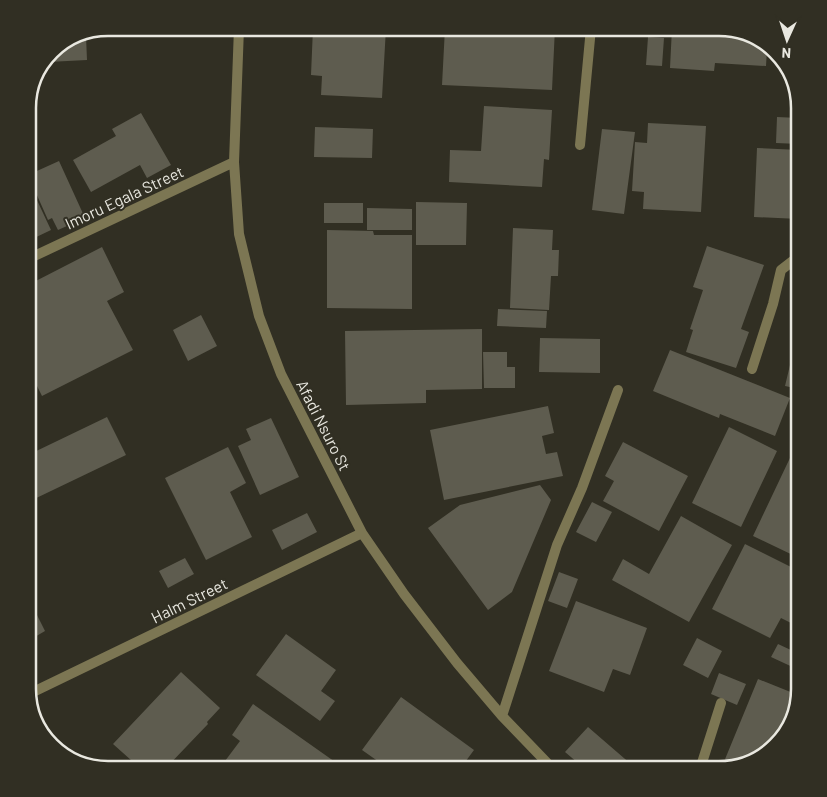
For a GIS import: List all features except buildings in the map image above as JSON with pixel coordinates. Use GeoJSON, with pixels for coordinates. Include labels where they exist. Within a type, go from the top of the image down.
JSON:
{"type":"FeatureCollection","features":[{"type":"Feature","properties":{"kind":"street","name":"Afadi Nsuro St"},"geometry":{"type":"LineString","coordinates":[[239,36],[234,162],[239,234],[259,316],[281,374],[362,533],[404,594],[457,663],[502,716],[544,761]]}},
{"type":"Feature","properties":{"kind":"street"},"geometry":{"type":"LineString","coordinates":[[580,146],[590,36]]}},
{"type":"Feature","properties":{"kind":"street","name":"Imoru Egala Street"},"geometry":{"type":"LineString","coordinates":[[36,255],[234,162]]}},
{"type":"Feature","properties":{"kind":"street"},"geometry":{"type":"LineString","coordinates":[[752,369],[773,304],[781,270],[791,261]]}},
{"type":"Feature","properties":{"kind":"street"},"geometry":{"type":"LineString","coordinates":[[502,716],[557,545],[582,488],[618,390]]}},
{"type":"Feature","properties":{"kind":"street","name":"Halm Street"},"geometry":{"type":"LineString","coordinates":[[36,691],[362,533]]}},
{"type":"Feature","properties":{"kind":"street"},"geometry":{"type":"LineString","coordinates":[[703,761],[721,703]]}}]}
